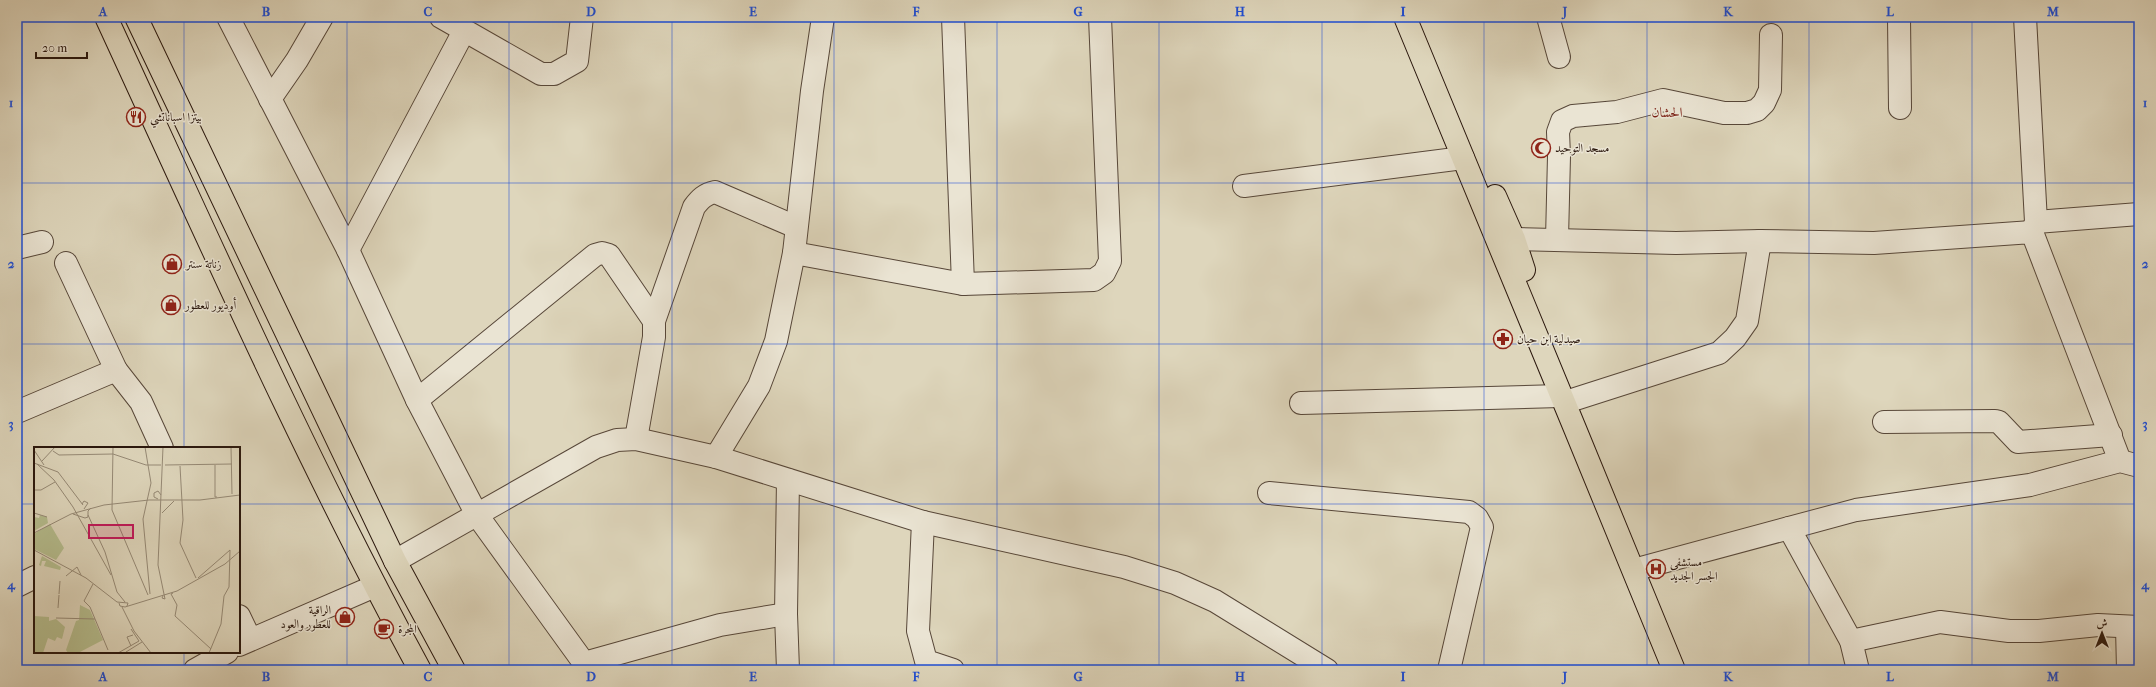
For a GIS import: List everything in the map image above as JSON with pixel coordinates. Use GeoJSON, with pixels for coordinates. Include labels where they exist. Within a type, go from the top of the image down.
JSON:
{"type":"FeatureCollection","features":[{"type":"Feature","properties":{"kind":"main road"},"geometry":{"type":"LineString","coordinates":[[106,17],[238,303],[375,586],[420,670]]}},
{"type":"Feature","properties":{"kind":"main road"},"geometry":{"type":"LineString","coordinates":[[136,17],[395,561],[454,670]]}},
{"type":"Feature","properties":{"kind":"main road"},"geometry":{"type":"LineString","coordinates":[[1405,17],[1637,569],[1675,668]]}},
{"type":"Feature","properties":{"kind":"main road"},"geometry":{"type":"LineString","coordinates":[[1416,17],[1514,239],[1565,399],[1675,668]]}},
{"type":"Feature","properties":{"kind":"street"},"geometry":{"type":"LineString","coordinates":[[228,17],[348,250],[417,400],[477,515],[588,666],[720,625],[786,614]]}},
{"type":"Feature","properties":{"kind":"street"},"geometry":{"type":"LineString","coordinates":[[270,99],[297,60],[322,17]]}},
{"type":"Feature","properties":{"kind":"street"},"geometry":{"type":"LineString","coordinates":[[441,17],[541,74],[554,74],[577,61],[582,17]]}},
{"type":"Feature","properties":{"kind":"street"},"geometry":{"type":"LineString","coordinates":[[716,457],[759,386],[776,341],[794,253],[812,91],[823,17]]}},
{"type":"Feature","properties":{"kind":"street"},"geometry":{"type":"LineString","coordinates":[[953,17],[963,284]]}},
{"type":"Feature","properties":{"kind":"street"},"geometry":{"type":"LineString","coordinates":[[794,253],[963,284],[1094,280],[1104,273],[1110,261],[1100,17]]}},
{"type":"Feature","properties":{"kind":"street"},"geometry":{"type":"LineString","coordinates":[[1548,17],[1559,57]]}},
{"type":"Feature","properties":{"kind":"street"},"geometry":{"type":"LineString","coordinates":[[1899,17],[1900,108]]}},
{"type":"Feature","properties":{"kind":"street"},"geometry":{"type":"LineString","coordinates":[[1637,569],[1856,510],[2030,485],[2130,463],[2111,435],[2034,227],[2025,17]]}},
{"type":"Feature","properties":{"kind":"street"},"geometry":{"type":"LineString","coordinates":[[348,250],[464,30]]}},
{"type":"Feature","properties":{"kind":"street"},"geometry":{"type":"LineString","coordinates":[[1557,239],[1559,156],[1558,132],[1562,121],[1573,116],[1617,112],[1663,100],[1724,113],[1747,113],[1757,110],[1764,103],[1770,90],[1771,35]]}},
{"type":"Feature","properties":{"kind":"street"},"geometry":{"type":"LineString","coordinates":[[1244,186],[1463,158]]}},
{"type":"Feature","properties":{"kind":"street"},"geometry":{"type":"LineString","coordinates":[[636,439],[654,337],[654,321],[694,208],[706,194],[715,192],[796,227]]}},
{"type":"Feature","properties":{"kind":"street"},"geometry":{"type":"LineString","coordinates":[[1514,239],[1676,243],[1760,241],[1874,242],[2034,227],[2139,214]]}},
{"type":"Feature","properties":{"kind":"street"},"geometry":{"type":"LineString","coordinates":[[1301,403],[1565,399],[1719,353],[1735,338],[1747,321],[1760,241]]}},
{"type":"Feature","properties":{"kind":"street"},"geometry":{"type":"LineString","coordinates":[[17,248],[42,242]]}},
{"type":"Feature","properties":{"kind":"street"},"geometry":{"type":"LineString","coordinates":[[417,400],[595,255],[602,253],[608,255],[654,321]]}},
{"type":"Feature","properties":{"kind":"street"},"geometry":{"type":"LineString","coordinates":[[66,263],[116,370],[140,402],[162,447]]}},
{"type":"Feature","properties":{"kind":"street"},"geometry":{"type":"LineString","coordinates":[[17,412],[96,380],[116,370]]}},
{"type":"Feature","properties":{"kind":"street"},"geometry":{"type":"LineString","coordinates":[[1884,422],[1999,422],[2018,442],[2111,435]]}},
{"type":"Feature","properties":{"kind":"street"},"geometry":{"type":"LineString","coordinates":[[395,561],[596,447],[617,440],[636,439],[716,457],[923,522],[1124,566],[1175,583],[1215,601],[1328,670]]}},
{"type":"Feature","properties":{"kind":"street"},"geometry":{"type":"LineString","coordinates":[[788,480],[786,614],[788,670]]}},
{"type":"Feature","properties":{"kind":"street"},"geometry":{"type":"LineString","coordinates":[[1269,493],[1469,512],[1477,518],[1482,527],[1449,670]]}},
{"type":"Feature","properties":{"kind":"street"},"geometry":{"type":"LineString","coordinates":[[923,522],[918,631],[926,665],[953,670]]}},
{"type":"Feature","properties":{"kind":"street"},"geometry":{"type":"LineString","coordinates":[[1789,528],[1851,641],[1858,670]]}},
{"type":"Feature","properties":{"kind":"street"},"geometry":{"type":"LineString","coordinates":[[17,586],[34,578]]}},
{"type":"Feature","properties":{"kind":"street"},"geometry":{"type":"LineString","coordinates":[[240,621],[244,642],[375,586]]}},
{"type":"Feature","properties":{"kind":"street"},"geometry":{"type":"LineString","coordinates":[[1851,641],[1940,622],[2009,632],[2039,632],[2098,625],[2133,627],[2128,670]]}},
{"type":"Feature","properties":{"kind":"street"},"geometry":{"type":"LineString","coordinates":[[195,670],[225,653]]}},
{"type":"Feature","properties":{"kind":"place","name":"بيتزا اسباناتشي"},"geometry":{"type":"Point","coordinates":[136,117]}},
{"type":"Feature","properties":{"kind":"place","name":"مسجد التوحيد"},"geometry":{"type":"Point","coordinates":[1541,148]}},
{"type":"Feature","properties":{"kind":"place","name":"زناتة سنتر"},"geometry":{"type":"Point","coordinates":[172,264]}},
{"type":"Feature","properties":{"kind":"place","name":"أوديور للعطور"},"geometry":{"type":"Point","coordinates":[171,305]}},
{"type":"Feature","properties":{"kind":"place","name":"صيدلية ابن حيان"},"geometry":{"type":"Point","coordinates":[1503,339]}},
{"type":"Feature","properties":{"kind":"place","name":"مستشفى الجسر الجديد"},"geometry":{"type":"Point","coordinates":[1656,569]}},
{"type":"Feature","properties":{"kind":"place","name":"الراقية للعطور والعود"},"geometry":{"type":"Point","coordinates":[345,617]}},
{"type":"Feature","properties":{"kind":"place","name":"المجرة"},"geometry":{"type":"Point","coordinates":[384,629]}},
{"type":"Feature","properties":{"kind":"district","name":"الحشان"},"geometry":{"type":"Point","coordinates":[1667,112]}}]}
